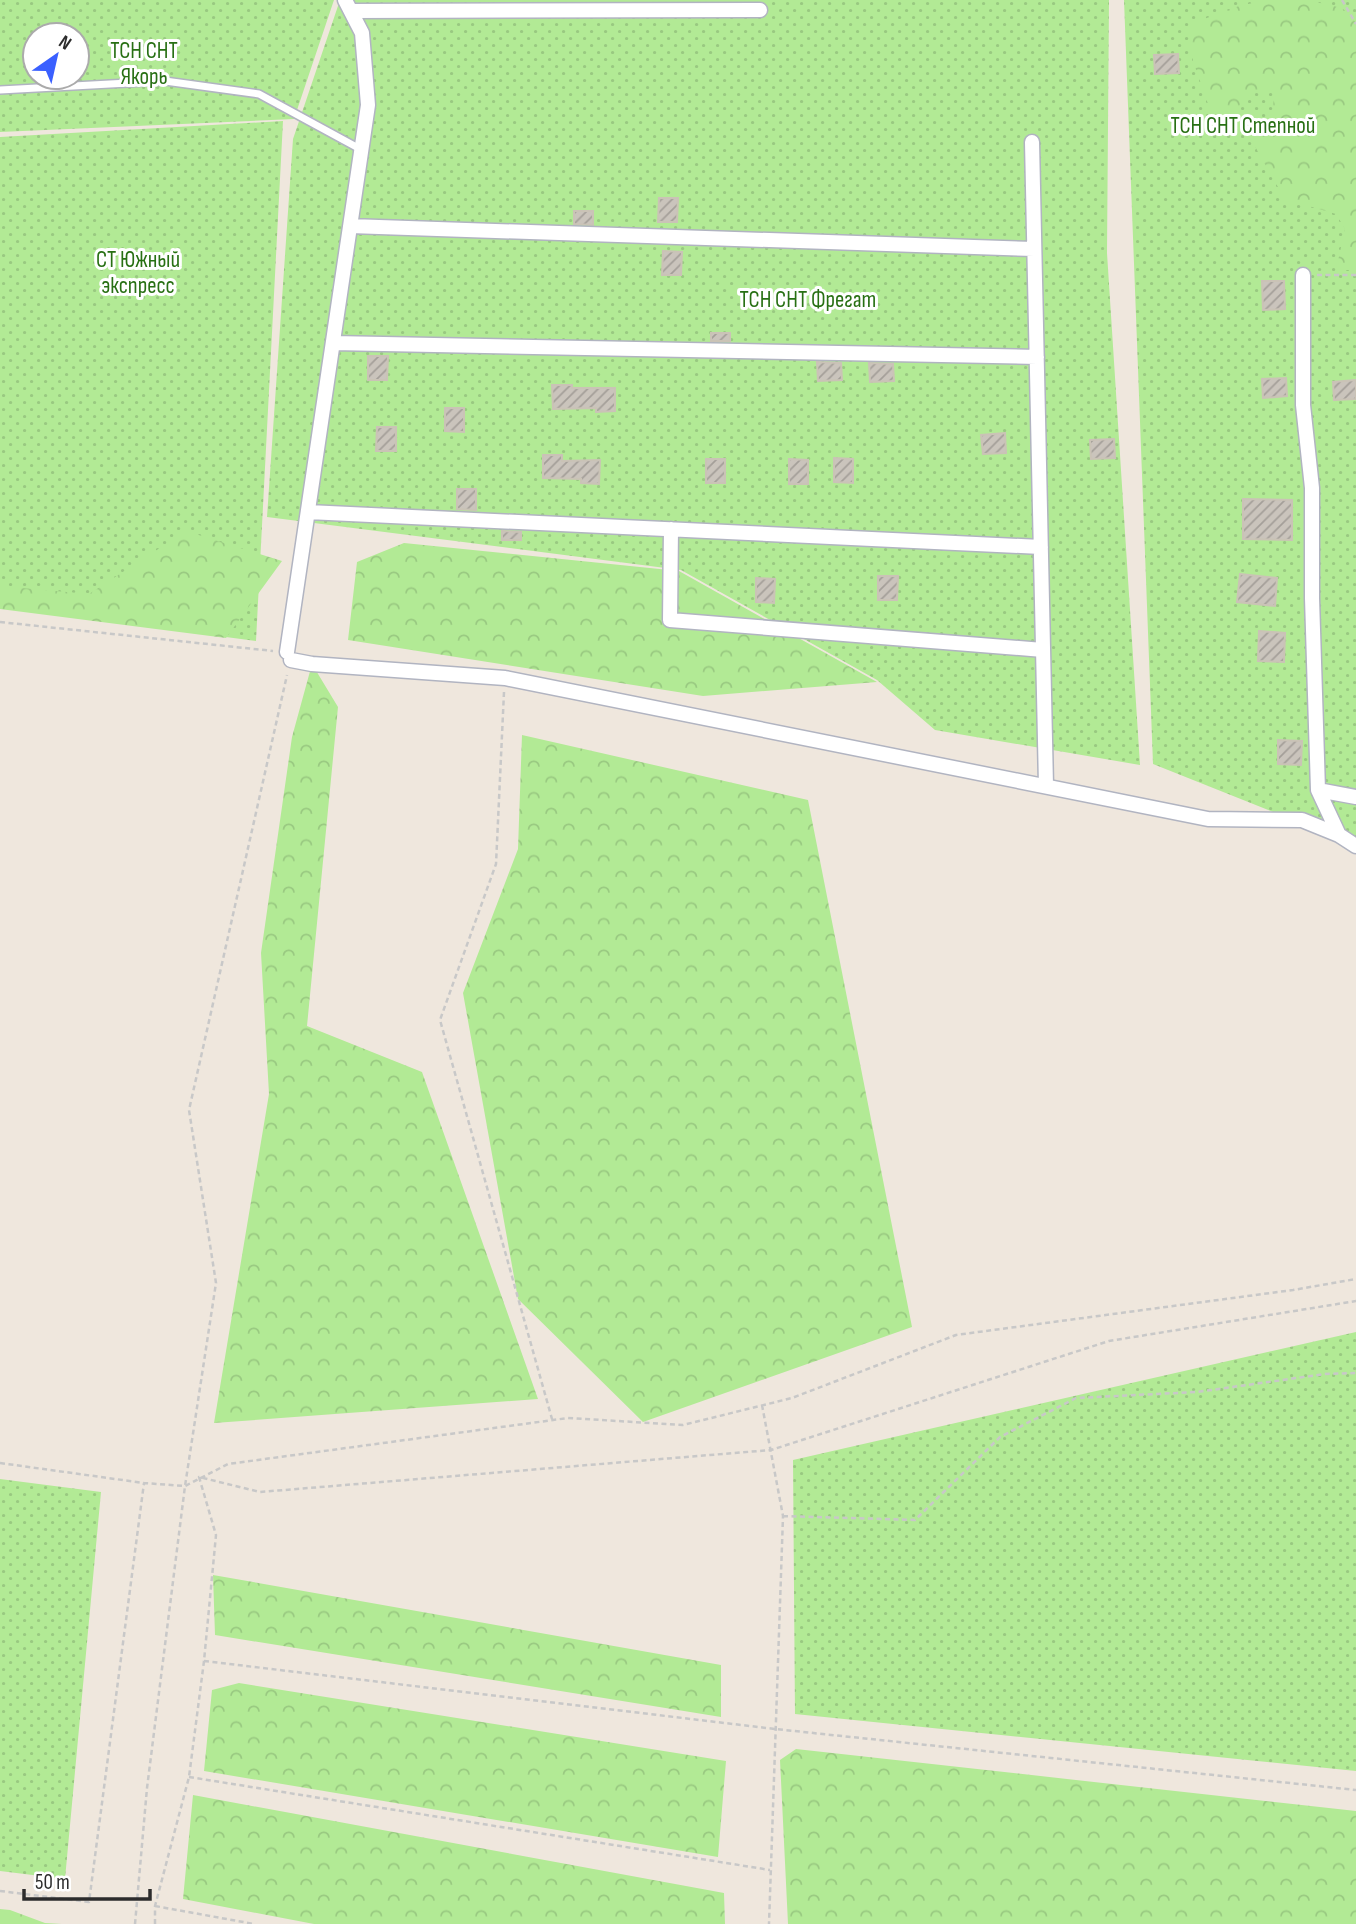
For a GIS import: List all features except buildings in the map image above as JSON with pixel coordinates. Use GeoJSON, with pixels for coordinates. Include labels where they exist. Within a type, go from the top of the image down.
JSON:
{"type":"FeatureCollection","features":[{"type":"Feature","properties":{"kind":"street"},"geometry":{"type":"LineString","coordinates":[[760,10],[348,6],[362,33],[369,105],[289,656],[312,664],[505,678],[1208,819],[1302,820],[1339,835],[1356,846]]}},
{"type":"Feature","properties":{"kind":"street"},"geometry":{"type":"LineString","coordinates":[[1032,142],[1046,786]]}},
{"type":"Feature","properties":{"kind":"street"},"geometry":{"type":"LineString","coordinates":[[350,226],[1034,249]]}},
{"type":"Feature","properties":{"kind":"street"},"geometry":{"type":"LineString","coordinates":[[1303,275],[1303,405],[1312,488],[1312,598],[1318,790],[1339,835]]}},
{"type":"Feature","properties":{"kind":"street"},"geometry":{"type":"LineString","coordinates":[[333,342],[1037,357]]}},
{"type":"Feature","properties":{"kind":"street"},"geometry":{"type":"LineString","coordinates":[[308,512],[1041,547]]}},
{"type":"Feature","properties":{"kind":"street"},"geometry":{"type":"LineString","coordinates":[[671,529],[670,620],[1043,650]]}},
{"type":"Feature","properties":{"kind":"street"},"geometry":{"type":"LineString","coordinates":[[1318,790],[1356,797]]}},
{"type":"Feature","properties":{"kind":"lane"},"geometry":{"type":"LineString","coordinates":[[0,90],[165,81],[259,94],[362,150]]}},
{"type":"Feature","properties":{"kind":"path"},"geometry":{"type":"LineString","coordinates":[[1342,0],[1356,24]]}},
{"type":"Feature","properties":{"kind":"path"},"geometry":{"type":"LineString","coordinates":[[1303,275],[1356,275]]}},
{"type":"Feature","properties":{"kind":"path"},"geometry":{"type":"LineString","coordinates":[[0,622],[289,656],[189,1110],[216,1283],[185,1486],[149,1774],[135,1924]]}},
{"type":"Feature","properties":{"kind":"path"},"geometry":{"type":"LineString","coordinates":[[505,678],[496,864],[440,1020],[552,1420]]}},
{"type":"Feature","properties":{"kind":"path"},"geometry":{"type":"LineString","coordinates":[[0,1464],[185,1486],[228,1464],[568,1418],[683,1425],[792,1398],[956,1335],[1293,1290],[1356,1279]]}},
{"type":"Feature","properties":{"kind":"path"},"geometry":{"type":"LineString","coordinates":[[199,1478],[260,1492],[771,1450],[1109,1341],[1356,1301]]}},
{"type":"Feature","properties":{"kind":"path"},"geometry":{"type":"LineString","coordinates":[[783,1516],[915,1520],[1000,1437],[1076,1398],[1197,1392],[1325,1374],[1356,1373]]}},
{"type":"Feature","properties":{"kind":"path"},"geometry":{"type":"LineString","coordinates":[[762,1405],[783,1516],[769,1924]]}},
{"type":"Feature","properties":{"kind":"path"},"geometry":{"type":"LineString","coordinates":[[155,1924],[155,1906],[189,1777],[204,1661],[216,1535],[199,1478]]}},
{"type":"Feature","properties":{"kind":"path"},"geometry":{"type":"LineString","coordinates":[[0,1891],[89,1902],[144,1483]]}},
{"type":"Feature","properties":{"kind":"path"},"geometry":{"type":"LineString","coordinates":[[204,1661],[775,1729],[1356,1790]]}},
{"type":"Feature","properties":{"kind":"path"},"geometry":{"type":"LineString","coordinates":[[189,1777],[770,1870]]}},
{"type":"Feature","properties":{"kind":"path"},"geometry":{"type":"LineString","coordinates":[[155,1906],[254,1924]]}},
{"type":"Feature","properties":{"kind":"green space","name":"ТСН СНТ Якорь"},"geometry":{"type":"Polygon","coordinates":[[[0,0],[334,0],[294,119],[0,132],[0,0]]]}},
{"type":"Feature","properties":{"kind":"green space","name":"ТСН СНТ Фрегат"},"geometry":{"type":"Polygon","coordinates":[[[340,0],[1109,0],[1107,253],[1140,765],[935,730],[877,680],[681,570],[267,517],[293,139],[340,0]]]}},
{"type":"Feature","properties":{"kind":"green space","name":"ТСН СНТ Степной"},"geometry":{"type":"Polygon","coordinates":[[[1124,0],[1356,0],[1356,845],[1153,764],[1124,0]]]}},
{"type":"Feature","properties":{"kind":"green space"},"geometry":{"type":"Polygon","coordinates":[[[1267,0],[1334,6],[1351,14],[1356,23],[1356,270],[1336,270],[1345,229],[1336,214],[1287,203],[1249,136],[1273,111],[1274,92],[1248,92],[1229,123],[1216,127],[1193,61],[1188,25],[1239,6],[1267,0]]]}},
{"type":"Feature","properties":{"kind":"green space","name":"СТ Южный экспресс"},"geometry":{"type":"Polygon","coordinates":[[[283,121],[256,641],[0,607],[0,137],[283,121]]]}},
{"type":"Feature","properties":{"kind":"green space"},"geometry":{"type":"Polygon","coordinates":[[[186,531],[282,561],[226,638],[0,609],[0,586],[89,594],[186,531]]]}},
{"type":"Feature","properties":{"kind":"green space"},"geometry":{"type":"Polygon","coordinates":[[[404,543],[679,571],[877,682],[703,696],[348,640],[357,562],[404,543]]]}},
{"type":"Feature","properties":{"kind":"green space"},"geometry":{"type":"Polygon","coordinates":[[[312,664],[338,707],[307,1026],[422,1072],[538,1399],[214,1423],[269,1094],[261,953],[292,737],[312,664]]]}},
{"type":"Feature","properties":{"kind":"green space"},"geometry":{"type":"Polygon","coordinates":[[[522,735],[808,800],[912,1327],[643,1422],[518,1299],[463,993],[518,849],[522,735]]]}},
{"type":"Feature","properties":{"kind":"green space"},"geometry":{"type":"Polygon","coordinates":[[[1356,1332],[1356,1771],[795,1714],[793,1460],[1356,1332]]]}},
{"type":"Feature","properties":{"kind":"green space"},"geometry":{"type":"Polygon","coordinates":[[[0,1479],[101,1492],[65,1879],[0,1871],[0,1479]]]}},
{"type":"Feature","properties":{"kind":"green space"},"geometry":{"type":"Polygon","coordinates":[[[213,1575],[721,1665],[721,1717],[215,1635],[213,1575]]]}},
{"type":"Feature","properties":{"kind":"green space"},"geometry":{"type":"Polygon","coordinates":[[[239,1683],[726,1761],[718,1857],[204,1771],[212,1690],[239,1683]]]}},
{"type":"Feature","properties":{"kind":"green space"},"geometry":{"type":"Polygon","coordinates":[[[796,1749],[1356,1811],[1356,1924],[788,1924],[780,1760],[796,1749]]]}},
{"type":"Feature","properties":{"kind":"green space"},"geometry":{"type":"Polygon","coordinates":[[[193,1795],[724,1893],[725,1924],[314,1924],[183,1899],[193,1795]]]}},
{"type":"Feature","properties":{"kind":"green space"},"geometry":{"type":"Polygon","coordinates":[[[0,1909],[45,1923],[62,1924],[0,1924],[0,1909]]]}}]}
